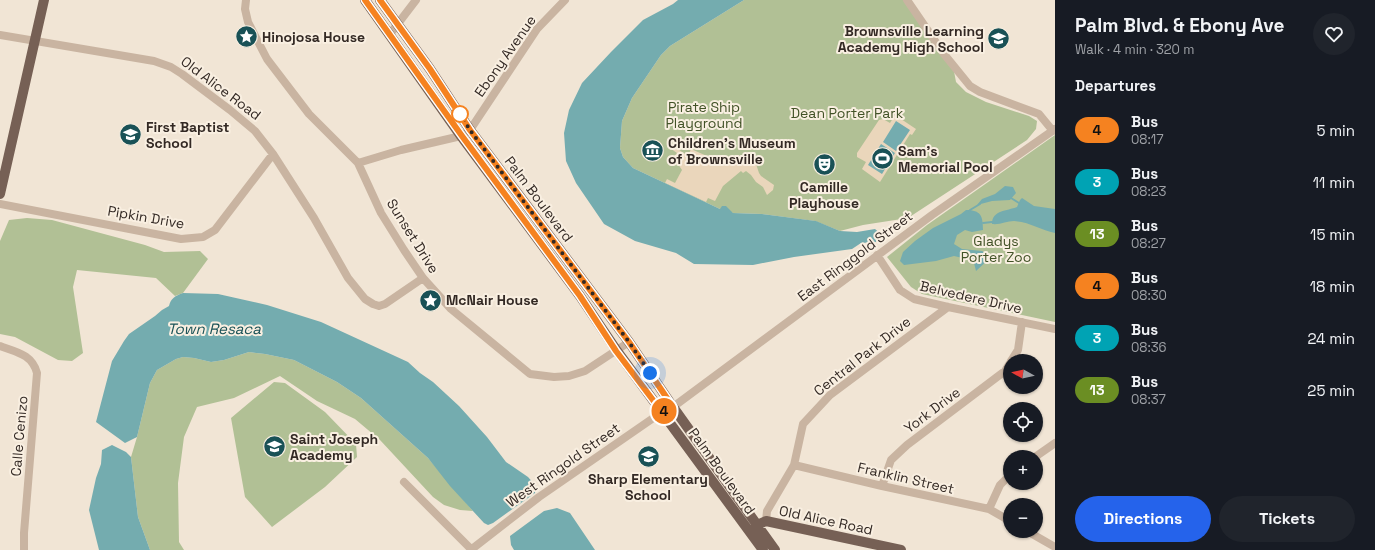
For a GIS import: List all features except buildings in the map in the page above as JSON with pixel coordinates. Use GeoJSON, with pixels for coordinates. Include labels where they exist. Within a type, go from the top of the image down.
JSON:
{"type":"FeatureCollection","features":[{"type":"Feature","properties":{"kind":"main road"},"geometry":{"type":"LineString","coordinates":[[0,194],[44,0]]}},
{"type":"Feature","properties":{"kind":"main road","name":"Palm Boulevard"},"geometry":{"type":"LineString","coordinates":[[365,0],[462,136],[580,296],[616,351],[763,550]]}},
{"type":"Feature","properties":{"kind":"main road","name":"Palm Boulevard"},"geometry":{"type":"LineString","coordinates":[[380,0],[430,69],[470,130],[629,342],[673,407],[761,523],[775,550]]}},
{"type":"Feature","properties":{"kind":"main road"},"geometry":{"type":"LineString","coordinates":[[750,533],[761,523]]}},
{"type":"Feature","properties":{"kind":"main road","name":"Old Alice Road"},"geometry":{"type":"LineString","coordinates":[[761,523],[901,550]]}},
{"type":"Feature","properties":{"kind":"street","name":"Sunset Drive"},"geometry":{"type":"LineString","coordinates":[[246,0],[245,9],[248,22],[267,59],[309,114],[358,163],[381,213],[423,278],[451,309],[530,374],[554,377],[569,376],[585,371],[629,342]]}},
{"type":"Feature","properties":{"kind":"street"},"geometry":{"type":"LineString","coordinates":[[390,34],[416,0]]}},
{"type":"Feature","properties":{"kind":"street","name":"Ebony Avenue"},"geometry":{"type":"LineString","coordinates":[[462,136],[470,130],[537,29],[565,0]]}},
{"type":"Feature","properties":{"kind":"street"},"geometry":{"type":"LineString","coordinates":[[907,0],[944,54],[970,86],[980,92],[1039,114],[1054,130]]}},
{"type":"Feature","properties":{"kind":"street","name":"Old Alice Road"},"geometry":{"type":"LineString","coordinates":[[0,35],[154,61],[171,67],[230,110],[255,131],[273,154],[314,218],[348,278],[365,298],[373,304],[379,306],[385,304],[423,278]]}},
{"type":"Feature","properties":{"kind":"street","name":"East Ringgold Street"},"geometry":{"type":"LineString","coordinates":[[673,407],[932,215],[1054,130]]}},
{"type":"Feature","properties":{"kind":"street"},"geometry":{"type":"LineString","coordinates":[[358,163],[401,150],[462,136]]}},
{"type":"Feature","properties":{"kind":"street","name":"Pipkin Drive"},"geometry":{"type":"LineString","coordinates":[[0,204],[182,238],[203,237],[215,230],[273,154]]}},
{"type":"Feature","properties":{"kind":"street","name":"Belvedere Drive"},"geometry":{"type":"LineString","coordinates":[[877,255],[900,290],[914,299],[948,308],[1055,330]]}},
{"type":"Feature","properties":{"kind":"street","name":"Central Park Drive"},"geometry":{"type":"LineString","coordinates":[[761,523],[794,465],[803,424],[830,395],[948,308]]}},
{"type":"Feature","properties":{"kind":"street","name":"York Drive"},"geometry":{"type":"LineString","coordinates":[[1016,354],[1018,350],[1022,322]]}},
{"type":"Feature","properties":{"kind":"street","name":"Calle Cenizo"},"geometry":{"type":"LineString","coordinates":[[0,346],[30,359],[35,366],[37,373],[24,533],[24,550]]}},
{"type":"Feature","properties":{"kind":"street","name":"York Drive"},"geometry":{"type":"LineString","coordinates":[[882,486],[891,460],[907,445],[1003,373]]}},
{"type":"Feature","properties":{"kind":"street","name":"West Ringold Street"},"geometry":{"type":"LineString","coordinates":[[472,550],[539,497],[662,412],[673,407]]}},
{"type":"Feature","properties":{"kind":"street"},"geometry":{"type":"LineString","coordinates":[[1043,451],[1055,443]]}},
{"type":"Feature","properties":{"kind":"street","name":"Franklin Street"},"geometry":{"type":"LineString","coordinates":[[794,465],[989,509],[1003,517]]}},
{"type":"Feature","properties":{"kind":"street"},"geometry":{"type":"LineString","coordinates":[[404,482],[472,550]]}},
{"type":"Feature","properties":{"kind":"street"},"geometry":{"type":"LineString","coordinates":[[989,509],[1000,485],[1003,482]]}},
{"type":"Feature","properties":{"kind":"street"},"geometry":{"type":"LineString","coordinates":[[1040,538],[1055,546],[1050,550]]}},
{"type":"Feature","properties":{"kind":"green space","name":"Dean Porter Park"},"geometry":{"type":"Polygon","coordinates":[[[744,0],[907,0],[953,66],[956,82],[966,92],[986,102],[1029,116],[1037,121],[1036,129],[1027,140],[908,218],[863,225],[840,231],[815,221],[762,214],[733,213],[720,209],[633,168],[623,157],[620,148],[622,121],[632,98],[661,55],[670,46],[744,0]]]}},
{"type":"Feature","properties":{"kind":"green space","name":"Gladys Porter Zoo"},"geometry":{"type":"Polygon","coordinates":[[[1055,135],[1055,322],[922,294],[911,287],[887,257],[927,225],[1055,135]]]}},
{"type":"Feature","properties":{"kind":"green space"},"geometry":{"type":"Polygon","coordinates":[[[27,218],[52,220],[145,245],[164,252],[200,251],[208,259],[183,293],[175,296],[156,278],[77,270],[73,287],[83,353],[72,361],[58,360],[15,337],[0,334],[0,241],[9,220],[27,218]]]}},
{"type":"Feature","properties":{"kind":"green space"},"geometry":{"type":"Polygon","coordinates":[[[249,352],[294,360],[337,382],[361,398],[428,458],[473,511],[460,510],[444,505],[433,497],[380,440],[355,419],[317,401],[280,376],[234,398],[197,407],[184,437],[178,483],[179,542],[184,550],[150,550],[138,517],[131,457],[150,383],[157,370],[176,359],[183,357],[211,362],[224,360],[249,352]]]}},
{"type":"Feature","properties":{"kind":"green space"},"geometry":{"type":"Polygon","coordinates":[[[274,382],[285,383],[325,412],[356,444],[357,457],[325,487],[272,527],[245,497],[231,418],[274,382]]]}},
{"type":"Feature","properties":{"kind":"shaded area"},"geometry":{"type":"Polygon","coordinates":[[[895,115],[916,129],[912,135],[910,134],[880,182],[862,169],[866,162],[857,157],[857,153],[879,120],[883,119],[890,123],[895,115]]]}},
{"type":"Feature","properties":{"kind":"shaded area"},"geometry":{"type":"Polygon","coordinates":[[[669,143],[685,154],[687,158],[691,149],[725,164],[746,155],[752,155],[758,158],[755,161],[759,173],[774,185],[773,190],[767,195],[763,187],[756,182],[751,175],[746,171],[743,173],[741,171],[723,186],[715,201],[708,198],[706,202],[665,183],[667,179],[675,183],[682,170],[678,164],[673,164],[674,160],[672,159],[677,153],[667,146],[669,143]]]}},
{"type":"Feature","properties":{"kind":"water"},"geometry":{"type":"Polygon","coordinates":[[[678,0],[744,0],[670,46],[661,55],[632,98],[622,121],[620,148],[623,157],[633,168],[720,209],[722,206],[726,206],[733,213],[762,214],[816,221],[840,231],[857,232],[875,229],[882,235],[876,242],[861,243],[852,249],[794,257],[753,265],[694,264],[676,253],[635,241],[604,224],[576,183],[566,161],[564,133],[569,110],[582,83],[611,52],[643,20],[678,0]]]}},
{"type":"Feature","properties":{"kind":"water","name":"Sam's Memorial Pool"},"geometry":{"type":"Polygon","coordinates":[[[896,121],[910,130],[896,151],[883,142],[896,121]]]}},
{"type":"Feature","properties":{"kind":"water","name":"Sam's Memorial Pool"},"geometry":{"type":"Polygon","coordinates":[[[881,144],[895,153],[882,174],[868,165],[881,144]]]}},
{"type":"Feature","properties":{"kind":"water"},"geometry":{"type":"Polygon","coordinates":[[[1005,186],[1013,187],[1016,193],[1010,200],[992,201],[977,205],[982,199],[995,194],[1005,186]]]}},
{"type":"Feature","properties":{"kind":"water"},"geometry":{"type":"Polygon","coordinates":[[[1022,198],[1034,206],[1055,209],[1055,233],[1030,224],[1014,221],[992,224],[994,216],[1005,210],[1017,207],[1022,198]]]}},
{"type":"Feature","properties":{"kind":"water"},"geometry":{"type":"Polygon","coordinates":[[[966,210],[975,211],[980,215],[982,218],[983,230],[972,232],[965,230],[957,235],[954,244],[962,249],[982,251],[991,257],[976,271],[974,263],[967,259],[954,256],[936,261],[904,265],[900,261],[903,252],[915,241],[933,228],[966,210]]]}},
{"type":"Feature","properties":{"kind":"water","name":"Town Resaca"},"geometry":{"type":"Polygon","coordinates":[[[183,293],[218,294],[267,305],[321,322],[408,362],[459,406],[487,437],[506,462],[528,477],[536,486],[535,493],[488,525],[484,523],[450,486],[428,458],[361,398],[337,382],[294,360],[249,352],[224,360],[211,362],[183,357],[176,359],[157,370],[150,383],[137,437],[125,443],[96,422],[112,361],[129,334],[169,306],[174,298],[183,293]]]}},
{"type":"Feature","properties":{"kind":"water"},"geometry":{"type":"Polygon","coordinates":[[[112,445],[126,452],[131,457],[138,517],[150,550],[99,550],[89,510],[96,478],[101,464],[102,450],[112,445]]]}},
{"type":"Feature","properties":{"kind":"water"},"geometry":{"type":"Polygon","coordinates":[[[557,508],[570,513],[595,550],[514,550],[511,545],[510,536],[544,511],[557,508]]]}},
{"type":"Feature","properties":{"kind":"waterway"},"geometry":{"type":"LineString","coordinates":[[1011,198],[1019,203]]}},
{"type":"Feature","properties":{"kind":"waterway"},"geometry":{"type":"LineString","coordinates":[[969,212],[980,204]]}},
{"type":"Feature","properties":{"kind":"waterway"},"geometry":{"type":"LineString","coordinates":[[983,223],[992,222]]}},
{"type":"Feature","properties":{"kind":"bus line","name":"4"},"geometry":{"type":"LineString","coordinates":[[365,0],[462,136],[580,296],[616,351],[662,412],[673,407],[629,342],[470,130],[430,69],[380,0]]}},
{"type":"Feature","properties":{"kind":"place","name":"Hinojosa House"},"geometry":{"type":"Point","coordinates":[246,37]}},
{"type":"Feature","properties":{"kind":"place","name":"Brownsville Learning Academy High School"},"geometry":{"type":"Point","coordinates":[999,39]}},
{"type":"Feature","properties":{"kind":"place","name":"First Baptist School"},"geometry":{"type":"Point","coordinates":[130,135]}},
{"type":"Feature","properties":{"kind":"place","name":"Children’s Museum of Brownsville"},"geometry":{"type":"Point","coordinates":[652,151]}},
{"type":"Feature","properties":{"kind":"place","name":"Sam's Memorial Pool"},"geometry":{"type":"Point","coordinates":[882,159]}},
{"type":"Feature","properties":{"kind":"place","name":"Camille Playhouse"},"geometry":{"type":"Point","coordinates":[824,165]}},
{"type":"Feature","properties":{"kind":"place","name":"McNair House"},"geometry":{"type":"Point","coordinates":[431,300]}},
{"type":"Feature","properties":{"kind":"place","name":"Saint Joseph Academy"},"geometry":{"type":"Point","coordinates":[275,447]}},
{"type":"Feature","properties":{"kind":"place","name":"Sharp Elementary School"},"geometry":{"type":"Point","coordinates":[648,457]}},
{"type":"Feature","properties":{"kind":"route"},"geometry":{"type":"LineString","coordinates":[[460,114],[470,130],[629,342],[650,373]]}},
{"type":"Feature","properties":{"kind":"park label","name":"Pirate Ship Playground"},"geometry":{"type":"Point","coordinates":[704,116]}}]}
